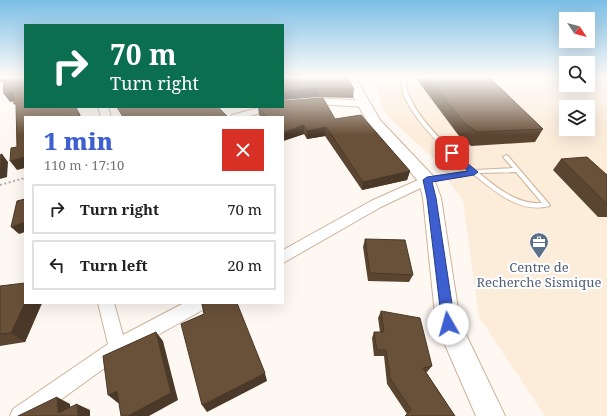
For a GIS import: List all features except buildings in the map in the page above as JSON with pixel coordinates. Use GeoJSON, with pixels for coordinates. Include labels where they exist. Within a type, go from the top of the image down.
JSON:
{"type":"FeatureCollection","features":[{"type":"Feature","properties":{"kind":"street"},"geometry":{"type":"LineString","coordinates":[[360,96],[374,122],[427,180],[432,198],[448,324],[491,416]]}},
{"type":"Feature","properties":{"kind":"street"},"geometry":{"type":"LineString","coordinates":[[284,105],[318,101],[364,104]]}},
{"type":"Feature","properties":{"kind":"street"},"geometry":{"type":"LineString","coordinates":[[239,116],[269,108]]}},
{"type":"Feature","properties":{"kind":"street"},"geometry":{"type":"LineString","coordinates":[[284,256],[376,204],[427,180]]}},
{"type":"Feature","properties":{"kind":"street"},"geometry":{"type":"LineString","coordinates":[[106,304],[118,348]]}},
{"type":"Feature","properties":{"kind":"street"},"geometry":{"type":"LineString","coordinates":[[20,416],[118,348],[198,304]]}},
{"type":"Feature","properties":{"kind":"lane"},"geometry":{"type":"LineString","coordinates":[[407,96],[426,126],[441,144],[474,172],[514,200],[528,205],[547,204],[506,157]]}},
{"type":"Feature","properties":{"kind":"lane"},"geometry":{"type":"LineString","coordinates":[[427,180],[474,172],[518,170]]}},
{"type":"Feature","properties":{"kind":"path"},"geometry":{"type":"LineString","coordinates":[[0,185],[24,178]]}},
{"type":"Feature","properties":{"kind":"shaded area","name":"Centre de Recherche Sismique"},"geometry":{"type":"Polygon","coordinates":[[[379,96],[607,96],[607,416],[545,416],[479,317],[463,201],[450,183],[441,165],[394,122],[384,110],[379,96]]]}},
{"type":"Feature","properties":{"kind":"place","name":"Centre de Recherche Sismique"},"geometry":{"type":"Point","coordinates":[539,259]}},
{"type":"Feature","properties":{"kind":"route"},"geometry":{"type":"LineString","coordinates":[[448,324],[432,198],[427,180],[447,175],[474,172],[452,153]]}}]}
